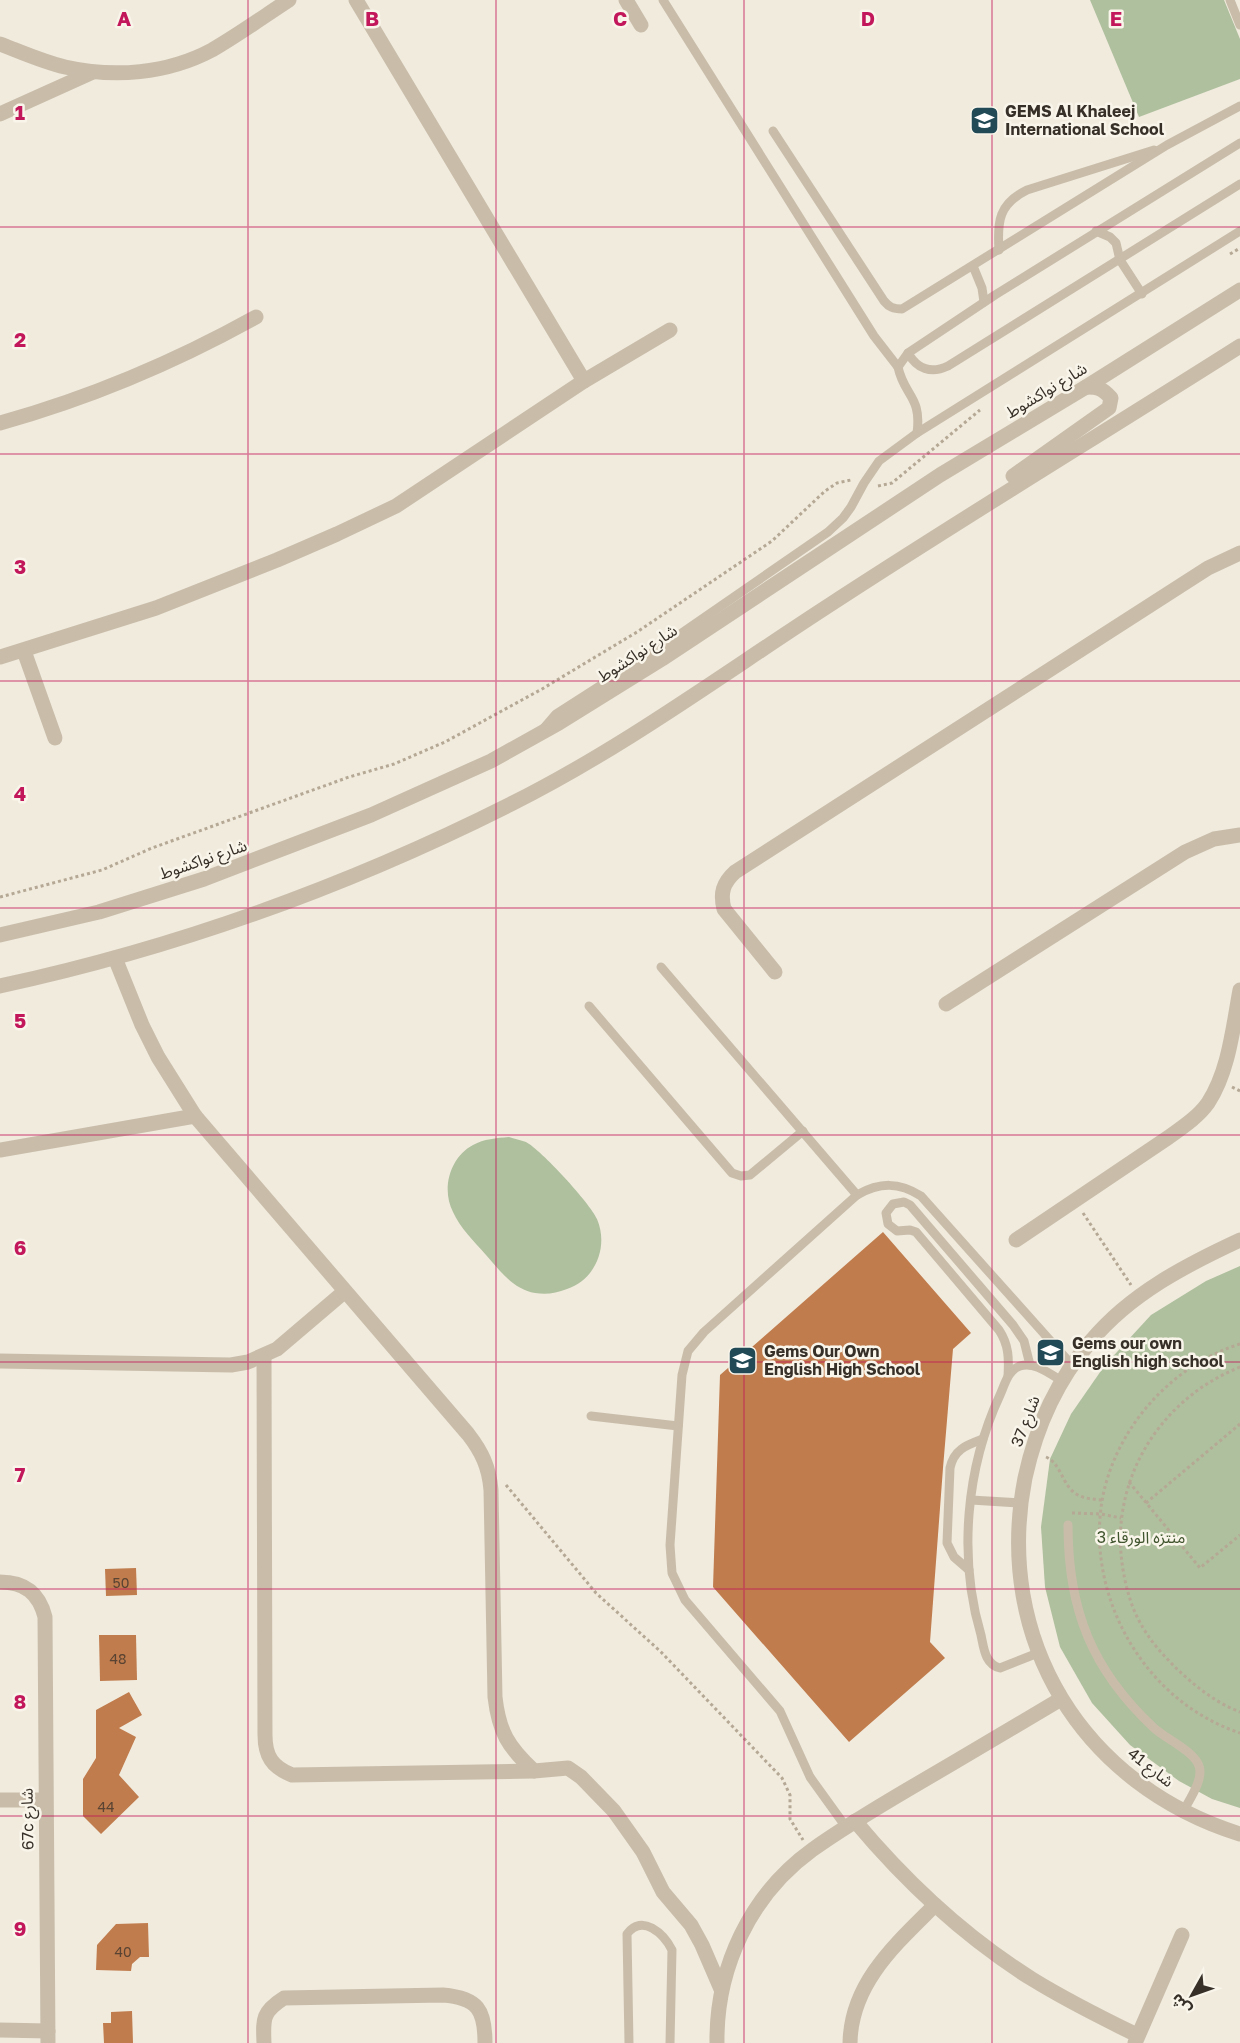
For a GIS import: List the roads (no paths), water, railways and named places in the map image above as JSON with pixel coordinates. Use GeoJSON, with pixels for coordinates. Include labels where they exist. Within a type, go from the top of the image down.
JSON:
{"type":"FeatureCollection","features":[{"type":"Feature","properties":{"kind":"street"},"geometry":{"type":"LineString","coordinates":[[0,44],[63,66],[93,72],[153,70],[183,62],[210,50],[289,0]]}},
{"type":"Feature","properties":{"kind":"street"},"geometry":{"type":"LineString","coordinates":[[356,0],[584,381]]}},
{"type":"Feature","properties":{"kind":"street"},"geometry":{"type":"LineString","coordinates":[[626,0],[641,25]]}},
{"type":"Feature","properties":{"kind":"street"},"geometry":{"type":"LineString","coordinates":[[0,114],[93,72]]}},
{"type":"Feature","properties":{"kind":"street","name":"شارع نواكشوط"},"geometry":{"type":"LineString","coordinates":[[0,935],[99,912],[204,879],[371,815],[491,760],[662,659],[940,475],[1240,290]]}},
{"type":"Feature","properties":{"kind":"street"},"geometry":{"type":"LineString","coordinates":[[0,423],[134,377],[206,344],[256,317]]}},
{"type":"Feature","properties":{"kind":"street"},"geometry":{"type":"LineString","coordinates":[[0,657],[105,625],[217,585],[396,506],[584,381],[670,330]]}},
{"type":"Feature","properties":{"kind":"street"},"geometry":{"type":"LineString","coordinates":[[0,986],[115,958],[222,924],[390,860],[510,805],[577,769],[679,706],[782,636],[968,516],[1240,346]]}},
{"type":"Feature","properties":{"kind":"street"},"geometry":{"type":"LineString","coordinates":[[968,516],[988,494],[1109,408],[1111,398],[1103,389],[1086,387]]}},
{"type":"Feature","properties":{"kind":"street"},"geometry":{"type":"LineString","coordinates":[[774,972],[724,909],[721,899],[722,888],[727,879],[1208,567],[1240,552]]}},
{"type":"Feature","properties":{"kind":"street"},"geometry":{"type":"LineString","coordinates":[[24,651],[55,738]]}},
{"type":"Feature","properties":{"kind":"street"},"geometry":{"type":"LineString","coordinates":[[946,1004],[1185,852],[1214,839],[1240,835]]}},
{"type":"Feature","properties":{"kind":"street"},"geometry":{"type":"LineString","coordinates":[[115,958],[142,1025],[158,1057],[195,1116],[478,1446],[489,1475],[497,1718],[505,1739],[534,1771]]}},
{"type":"Feature","properties":{"kind":"street"},"geometry":{"type":"LineString","coordinates":[[1016,1240],[1190,1122],[1207,1104],[1219,1082],[1232,1034],[1240,990]]}},
{"type":"Feature","properties":{"kind":"street"},"geometry":{"type":"LineString","coordinates":[[0,1150],[195,1116]]}},
{"type":"Feature","properties":{"kind":"street","name":"شارع 37"},"geometry":{"type":"LineString","coordinates":[[1061,1699],[1038,1653],[1027,1617],[1020,1579],[1018,1541],[1020,1503],[1031,1451],[1044,1415],[1072,1365],[1106,1324],[1138,1296],[1176,1273],[1240,1240]]}},
{"type":"Feature","properties":{"kind":"street"},"geometry":{"type":"LineString","coordinates":[[0,1361],[231,1365],[248,1362],[264,1357],[277,1349],[344,1292]]}},
{"type":"Feature","properties":{"kind":"street"},"geometry":{"type":"LineString","coordinates":[[264,1357],[265,1748],[270,1761],[280,1770],[292,1775],[534,1771],[568,1768],[581,1777],[614,1810],[634,1837],[663,1892],[691,1925],[721,1989]]}},
{"type":"Feature","properties":{"kind":"street","name":"67c شارع"},"geometry":{"type":"LineString","coordinates":[[0,1582],[17,1583],[28,1588],[37,1597],[42,1606],[45,1628],[48,2037]]}},
{"type":"Feature","properties":{"kind":"street"},"geometry":{"type":"LineString","coordinates":[[717,2043],[717,2018],[721,1989],[730,1960],[742,1932],[776,1883],[810,1851],[850,1824],[1061,1699]]}},
{"type":"Feature","properties":{"kind":"street","name":"شارع 41"},"geometry":{"type":"LineString","coordinates":[[1061,1699],[1103,1752],[1155,1795],[1183,1812],[1216,1827],[1240,1834]]}},
{"type":"Feature","properties":{"kind":"street"},"geometry":{"type":"LineString","coordinates":[[0,1800],[45,1800]]}},
{"type":"Feature","properties":{"kind":"street"},"geometry":{"type":"LineString","coordinates":[[850,1824],[935,1905],[981,1944],[1031,1978],[1136,2039],[1182,1935]]}},
{"type":"Feature","properties":{"kind":"street"},"geometry":{"type":"LineString","coordinates":[[850,2043],[850,2031],[858,2000],[873,1971],[935,1905]]}},
{"type":"Feature","properties":{"kind":"street"},"geometry":{"type":"LineString","coordinates":[[264,2043],[262,2021],[270,2007],[284,1998],[444,1995],[461,1997],[477,2007],[485,2023],[485,2043]]}},
{"type":"Feature","properties":{"kind":"street"},"geometry":{"type":"LineString","coordinates":[[0,2030],[48,2037]]}},
{"type":"Feature","properties":{"kind":"lane"},"geometry":{"type":"LineString","coordinates":[[663,0],[874,336],[898,367],[899,375],[915,401],[918,411],[917,433]]}},
{"type":"Feature","properties":{"kind":"lane"},"geometry":{"type":"LineString","coordinates":[[1230,0],[1240,25]]}},
{"type":"Feature","properties":{"kind":"lane"},"geometry":{"type":"LineString","coordinates":[[773,131],[888,306],[895,309],[909,306],[1167,145],[1240,106]]}},
{"type":"Feature","properties":{"kind":"lane"},"geometry":{"type":"LineString","coordinates":[[898,367],[908,353],[984,303],[1240,143]]}},
{"type":"Feature","properties":{"kind":"lane"},"geometry":{"type":"LineString","coordinates":[[999,250],[1000,216],[1006,205],[1016,196],[1027,190],[1167,145]]}},
{"type":"Feature","properties":{"kind":"lane"},"geometry":{"type":"LineString","coordinates":[[908,353],[922,368],[942,369],[1240,184]]}},
{"type":"Feature","properties":{"kind":"lane"},"geometry":{"type":"LineString","coordinates":[[1096,231],[1110,237],[1116,243],[1120,260],[1142,294]]}},
{"type":"Feature","properties":{"kind":"lane"},"geometry":{"type":"LineString","coordinates":[[540,733],[556,714],[676,638],[828,532],[851,507],[879,461],[917,433],[1240,231]]}},
{"type":"Feature","properties":{"kind":"lane"},"geometry":{"type":"LineString","coordinates":[[973,266],[982,288],[984,303]]}},
{"type":"Feature","properties":{"kind":"lane"},"geometry":{"type":"LineString","coordinates":[[661,967],[857,1195]]}},
{"type":"Feature","properties":{"kind":"lane"},"geometry":{"type":"LineString","coordinates":[[589,1006],[732,1173],[741,1176],[750,1175],[803,1131]]}},
{"type":"Feature","properties":{"kind":"lane"},"geometry":{"type":"LineString","coordinates":[[850,1824],[810,1777],[780,1711],[685,1600],[677,1587],[670,1559],[684,1363],[695,1341],[857,1195],[869,1188],[890,1184],[909,1188],[921,1196],[1072,1365]]}},
{"type":"Feature","properties":{"kind":"lane"},"geometry":{"type":"LineString","coordinates":[[1008,1376],[1009,1353],[999,1330],[916,1232],[897,1231],[888,1224],[886,1212],[893,1203],[910,1205],[1019,1333],[1028,1350],[1030,1365]]}},
{"type":"Feature","properties":{"kind":"lane"},"geometry":{"type":"LineString","coordinates":[[1038,1653],[1000,1668],[989,1662],[978,1628],[969,1570],[971,1500],[983,1439],[1008,1376],[1017,1367],[1030,1365],[1062,1381]]}},
{"type":"Feature","properties":{"kind":"lane"},"geometry":{"type":"LineString","coordinates":[[591,1416],[678,1426]]}},
{"type":"Feature","properties":{"kind":"lane"},"geometry":{"type":"LineString","coordinates":[[969,1570],[954,1557],[947,1543],[950,1468],[951,1461],[960,1449],[983,1439]]}},
{"type":"Feature","properties":{"kind":"lane"},"geometry":{"type":"LineString","coordinates":[[971,1500],[1020,1503]]}},
{"type":"Feature","properties":{"kind":"lane"},"geometry":{"type":"LineString","coordinates":[[1068,1526],[1068,1559],[1073,1592],[1082,1624],[1096,1655],[1113,1684],[1135,1710],[1198,1763],[1199,1779],[1183,1812]]}},
{"type":"Feature","properties":{"kind":"lane"},"geometry":{"type":"LineString","coordinates":[[629,2043],[627,1934],[638,1925],[657,1930],[667,1939],[672,1950],[670,2043]]}},
{"type":"Feature","properties":{"kind":"place","name":"GEMS Al Khaleej International School"},"geometry":{"type":"Point","coordinates":[984,120]}},
{"type":"Feature","properties":{"kind":"place","name":"Gems our own English high school"},"geometry":{"type":"Point","coordinates":[1051,1352]}},
{"type":"Feature","properties":{"kind":"place","name":"Gems Our Own English High School"},"geometry":{"type":"Point","coordinates":[743,1360]}},
{"type":"Feature","properties":{"kind":"park label","name":"منتزه الورقاء 3"},"geometry":{"type":"Point","coordinates":[1141,1537]}}]}
